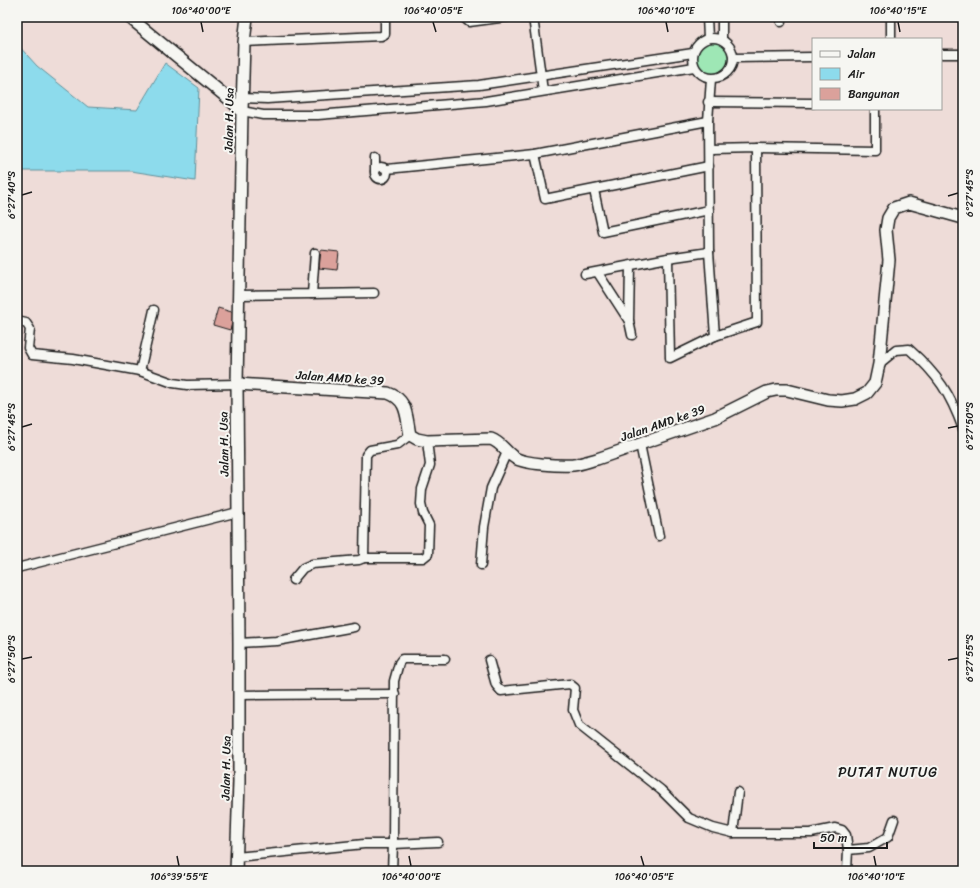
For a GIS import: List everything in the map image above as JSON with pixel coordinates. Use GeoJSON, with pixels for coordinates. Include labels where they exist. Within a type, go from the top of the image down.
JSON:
{"type":"FeatureCollection","features":[{"type":"Feature","properties":{"kind":"street"},"geometry":{"type":"LineString","coordinates":[[129,17],[230,99],[242,111],[263,115],[318,115],[486,101],[694,67]]}},
{"type":"Feature","properties":{"kind":"street","name":"Jalan H. Usa"},"geometry":{"type":"LineString","coordinates":[[236,871],[239,695],[237,384],[238,295],[242,98],[244,42],[247,17]]}},
{"type":"Feature","properties":{"kind":"street"},"geometry":{"type":"LineString","coordinates":[[244,42],[382,36],[385,34],[385,17]]}},
{"type":"Feature","properties":{"kind":"street"},"geometry":{"type":"LineString","coordinates":[[463,17],[469,22],[507,17]]}},
{"type":"Feature","properties":{"kind":"street"},"geometry":{"type":"LineString","coordinates":[[533,17],[543,91]]}},
{"type":"Feature","properties":{"kind":"street"},"geometry":{"type":"LineString","coordinates":[[707,17],[708,38]]}},
{"type":"Feature","properties":{"kind":"street"},"geometry":{"type":"LineString","coordinates":[[722,17],[722,39]]}},
{"type":"Feature","properties":{"kind":"street"},"geometry":{"type":"LineString","coordinates":[[891,17],[891,38]]}},
{"type":"Feature","properties":{"kind":"street"},"geometry":{"type":"LineString","coordinates":[[708,38],[722,39],[731,47],[734,58],[731,69],[722,77],[710,79],[701,75],[694,67],[693,53],[698,43],[708,38]]}},
{"type":"Feature","properties":{"kind":"street"},"geometry":{"type":"LineString","coordinates":[[230,99],[267,99],[479,85],[542,77],[693,53]]}},
{"type":"Feature","properties":{"kind":"street"},"geometry":{"type":"LineString","coordinates":[[942,54],[963,54]]}},
{"type":"Feature","properties":{"kind":"street"},"geometry":{"type":"LineString","coordinates":[[734,58],[812,56]]}},
{"type":"Feature","properties":{"kind":"street"},"geometry":{"type":"LineString","coordinates":[[710,79],[708,102],[710,149],[709,210],[710,252],[716,336]]}},
{"type":"Feature","properties":{"kind":"street"},"geometry":{"type":"LineString","coordinates":[[708,102],[812,103]]}},
{"type":"Feature","properties":{"kind":"street"},"geometry":{"type":"LineString","coordinates":[[710,149],[756,148],[875,150],[875,110]]}},
{"type":"Feature","properties":{"kind":"street"},"geometry":{"type":"LineString","coordinates":[[375,158],[375,174],[380,180],[388,175],[387,169],[535,154],[708,121]]}},
{"type":"Feature","properties":{"kind":"street"},"geometry":{"type":"LineString","coordinates":[[668,258],[670,358],[716,336],[757,322],[756,148]]}},
{"type":"Feature","properties":{"kind":"street"},"geometry":{"type":"LineString","coordinates":[[535,154],[545,199],[709,166]]}},
{"type":"Feature","properties":{"kind":"street"},"geometry":{"type":"LineString","coordinates":[[594,190],[603,232],[709,210]]}},
{"type":"Feature","properties":{"kind":"street","name":"Jalan AMD ke 39"},"geometry":{"type":"LineString","coordinates":[[237,384],[388,393],[397,396],[403,402],[410,435],[417,439],[428,441],[491,439],[500,443],[507,452],[519,460],[573,465],[597,459],[715,418],[767,392],[787,390],[828,400],[842,401],[855,399],[871,389],[875,382],[879,364],[889,260],[886,230],[888,218],[894,208],[909,203],[963,218]]}},
{"type":"Feature","properties":{"kind":"street"},"geometry":{"type":"LineString","coordinates":[[585,274],[598,273],[668,258],[710,252]]}},
{"type":"Feature","properties":{"kind":"street"},"geometry":{"type":"LineString","coordinates":[[312,294],[315,253]]}},
{"type":"Feature","properties":{"kind":"street"},"geometry":{"type":"LineString","coordinates":[[628,321],[630,266]]}},
{"type":"Feature","properties":{"kind":"street"},"geometry":{"type":"LineString","coordinates":[[598,273],[628,321],[632,335]]}},
{"type":"Feature","properties":{"kind":"street"},"geometry":{"type":"LineString","coordinates":[[238,295],[374,292]]}},
{"type":"Feature","properties":{"kind":"street"},"geometry":{"type":"LineString","coordinates":[[140,371],[154,310]]}},
{"type":"Feature","properties":{"kind":"street"},"geometry":{"type":"LineString","coordinates":[[17,321],[26,323],[30,329],[28,348],[32,355],[73,359],[140,371],[173,383],[187,385],[237,384]]}},
{"type":"Feature","properties":{"kind":"street"},"geometry":{"type":"LineString","coordinates":[[879,364],[896,350],[908,349],[924,363],[941,382],[954,406],[963,429]]}},
{"type":"Feature","properties":{"kind":"street"},"geometry":{"type":"LineString","coordinates":[[364,558],[366,455],[370,450],[397,445],[410,435]]}},
{"type":"Feature","properties":{"kind":"street"},"geometry":{"type":"LineString","coordinates":[[293,580],[303,568],[312,564],[359,560],[364,558],[423,558],[428,554],[429,525],[422,513],[421,504],[422,489],[430,465],[428,441]]}},
{"type":"Feature","properties":{"kind":"street"},"geometry":{"type":"LineString","coordinates":[[640,444],[659,536]]}},
{"type":"Feature","properties":{"kind":"street"},"geometry":{"type":"LineString","coordinates":[[482,565],[484,527],[491,488],[507,452]]}},
{"type":"Feature","properties":{"kind":"street"},"geometry":{"type":"LineString","coordinates":[[17,568],[238,512]]}},
{"type":"Feature","properties":{"kind":"street"},"geometry":{"type":"LineString","coordinates":[[239,643],[277,641],[354,627]]}},
{"type":"Feature","properties":{"kind":"street"},"geometry":{"type":"LineString","coordinates":[[392,871],[394,682],[399,663],[402,659],[445,659]]}},
{"type":"Feature","properties":{"kind":"street"},"geometry":{"type":"LineString","coordinates":[[489,660],[496,685],[501,691],[570,684],[574,686],[576,688],[573,710],[579,725],[661,790],[689,818],[713,828],[732,833],[811,833],[835,828],[842,830],[846,835],[848,850],[847,871]]}},
{"type":"Feature","properties":{"kind":"street"},"geometry":{"type":"LineString","coordinates":[[239,695],[395,694]]}},
{"type":"Feature","properties":{"kind":"street"},"geometry":{"type":"LineString","coordinates":[[732,833],[738,792]]}},
{"type":"Feature","properties":{"kind":"street"},"geometry":{"type":"LineString","coordinates":[[848,850],[869,848],[888,837],[894,820]]}},
{"type":"Feature","properties":{"kind":"street"},"geometry":{"type":"LineString","coordinates":[[236,857],[364,844],[438,842]]}},
{"type":"Feature","properties":{"kind":"green space"},"geometry":{"type":"Polygon","coordinates":[[[714,34],[721,37],[727,43],[730,54],[729,62],[721,71],[714,74],[706,74],[699,71],[691,62],[690,50],[693,43],[702,35],[714,34]]]}},
{"type":"Feature","properties":{"kind":"water"},"geometry":{"type":"Polygon","coordinates":[[[17,44],[37,66],[88,107],[137,110],[165,63],[199,88],[195,181],[131,171],[17,171],[17,44]]]}},
{"type":"Feature","properties":{"kind":"building"},"geometry":{"type":"Polygon","coordinates":[[[321,250],[339,252],[337,270],[319,268],[321,250]]]}},
{"type":"Feature","properties":{"kind":"building"},"geometry":{"type":"Polygon","coordinates":[[[218,308],[235,313],[230,330],[213,325],[218,308]]]}},
{"type":"Feature","properties":{"kind":"district","name":"PUTAT NUTUG"},"geometry":{"type":"Point","coordinates":[888,772]}}]}
